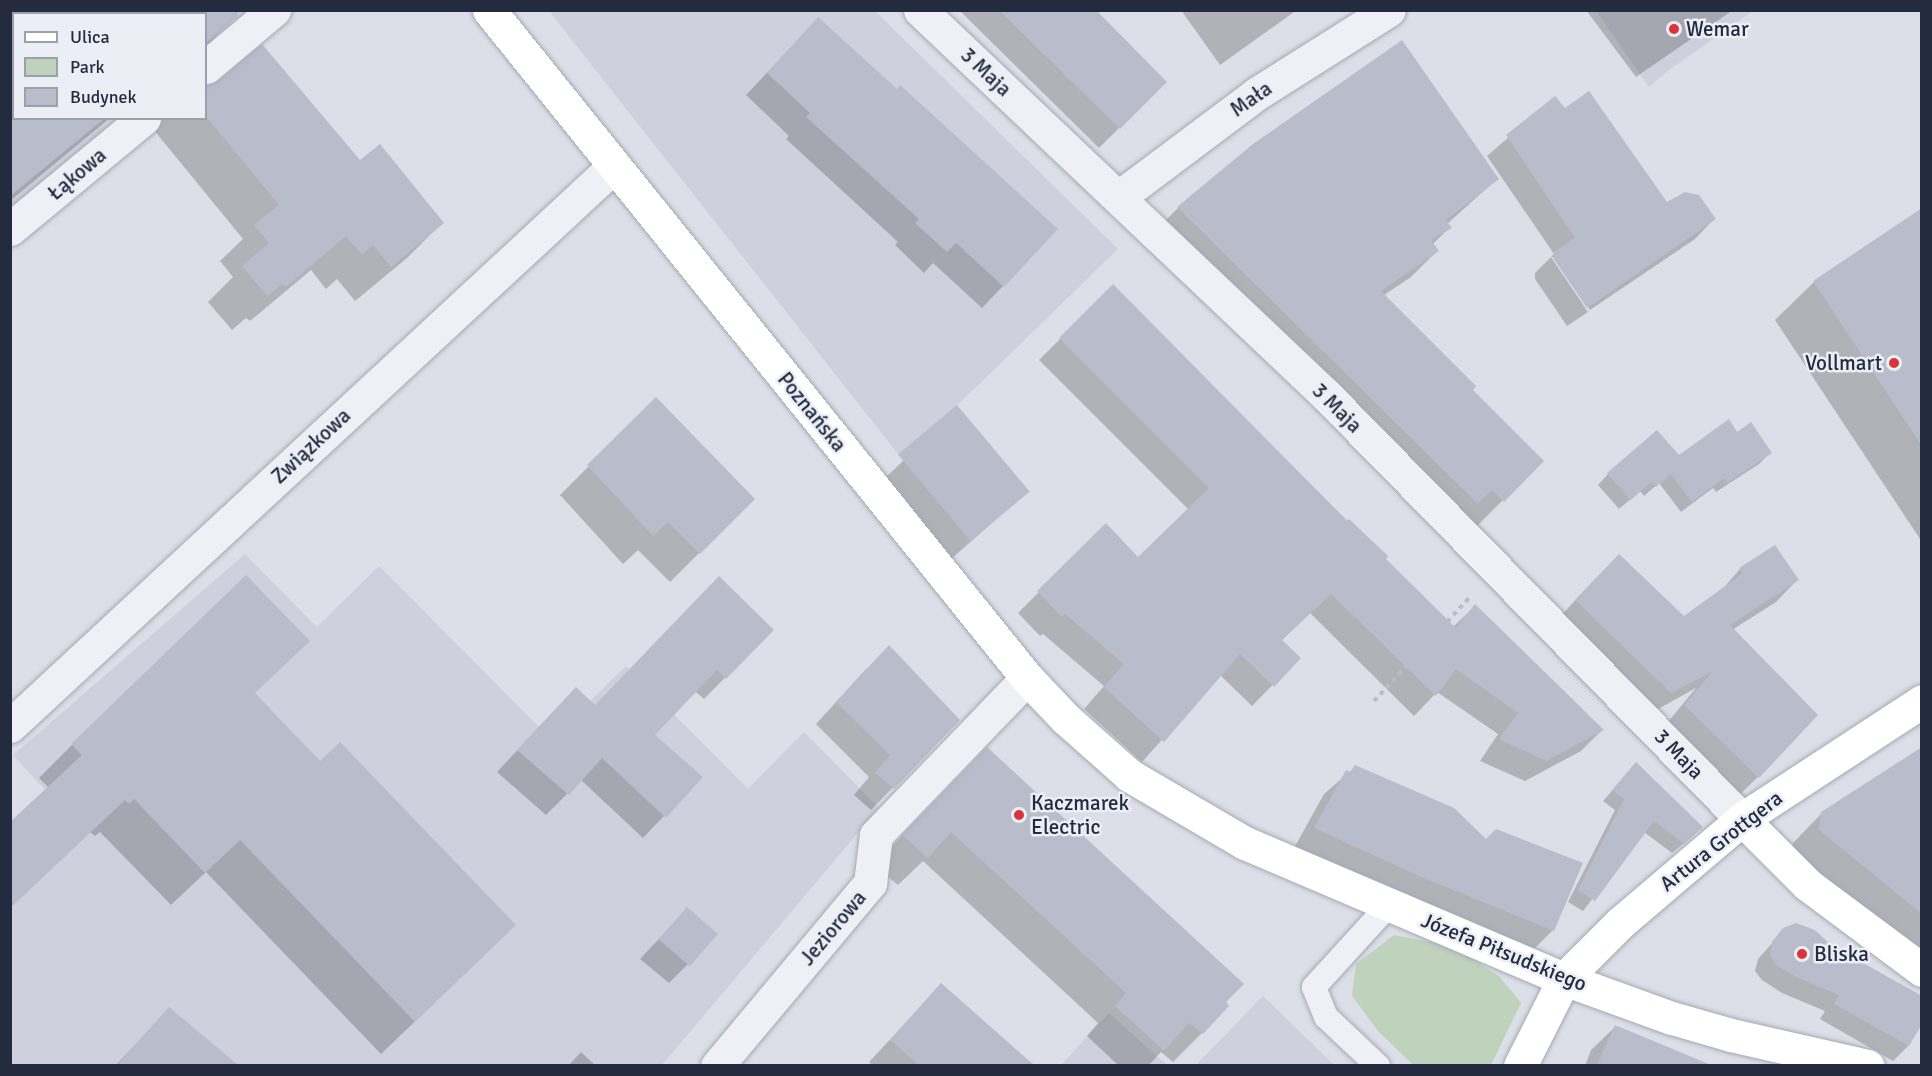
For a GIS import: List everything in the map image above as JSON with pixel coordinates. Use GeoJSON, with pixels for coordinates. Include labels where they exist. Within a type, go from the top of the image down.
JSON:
{"type":"FeatureCollection","features":[{"type":"Feature","properties":{"kind":"street"},"geometry":{"type":"LineString","coordinates":[[207,66],[274,10]]}},
{"type":"Feature","properties":{"kind":"street","name":"Poznańska"},"geometry":{"type":"LineString","coordinates":[[489,10],[613,167],[1027,678],[1100,751],[1156,793]]}},
{"type":"Feature","properties":{"kind":"street","name":"3 Maja"},"geometry":{"type":"LineString","coordinates":[[920,10],[1327,396],[1742,819]]}},
{"type":"Feature","properties":{"kind":"street","name":"Mała"},"geometry":{"type":"LineString","coordinates":[[1119,197],[1256,94],[1389,10]]}},
{"type":"Feature","properties":{"kind":"street","name":"Łąkowa"},"geometry":{"type":"LineString","coordinates":[[10,229],[142,120]]}},
{"type":"Feature","properties":{"kind":"street","name":"Związkowa"},"geometry":{"type":"LineString","coordinates":[[10,726],[613,167]]}},
{"type":"Feature","properties":{"kind":"street","name":"Jeziorowa"},"geometry":{"type":"LineString","coordinates":[[717,1065],[870,883],[876,835],[1027,678]]}},
{"type":"Feature","properties":{"kind":"street","name":"Artura Grottgera"},"geometry":{"type":"LineString","coordinates":[[1520,1065],[1564,979],[1620,923],[1742,819],[1922,701]]}},
{"type":"Feature","properties":{"kind":"street","name":"Józefa Piłsudskiego"},"geometry":{"type":"LineString","coordinates":[[1156,793],[1245,843],[1564,979],[1671,1018],[1731,1035],[1868,1065]]}},
{"type":"Feature","properties":{"kind":"street"},"geometry":{"type":"LineString","coordinates":[[1742,819],[1808,885],[1922,970]]}},
{"type":"Feature","properties":{"kind":"lane"},"geometry":{"type":"LineString","coordinates":[[1378,1065],[1326,1017],[1314,987],[1389,904]]}},
{"type":"Feature","properties":{"kind":"path"},"geometry":{"type":"LineString","coordinates":[[1374,701],[1496,568]]}},
{"type":"Feature","properties":{"kind":"shaded area"},"geometry":{"type":"Polygon","coordinates":[[[11,11],[249,11],[207,46],[207,12],[12,12],[12,120],[119,120],[11,210],[11,11]]]}},
{"type":"Feature","properties":{"kind":"shaded area"},"geometry":{"type":"Polygon","coordinates":[[[549,11],[875,11],[1118,249],[902,459],[549,11]]]}},
{"type":"Feature","properties":{"kind":"shaded area"},"geometry":{"type":"Polygon","coordinates":[[[1596,11],[1753,11],[1669,70],[1649,87],[1596,11]]]}},
{"type":"Feature","properties":{"kind":"shaded area"},"geometry":{"type":"Polygon","coordinates":[[[245,554],[317,627],[379,566],[551,739],[626,666],[748,789],[804,732],[879,808],[662,1065],[11,1066],[11,822],[45,790],[13,755],[245,554]]]}},
{"type":"Feature","properties":{"kind":"shaded area"},"geometry":{"type":"Polygon","coordinates":[[[1263,996],[1334,1065],[1196,1065],[1263,996]]]}},
{"type":"Feature","properties":{"kind":"shaded area"},"geometry":{"type":"Polygon","coordinates":[[[1109,1013],[1167,1065],[1061,1065],[1109,1013]]]}},
{"type":"Feature","properties":{"kind":"green space"},"geometry":{"type":"Polygon","coordinates":[[[1394,935],[1451,946],[1499,976],[1521,1003],[1491,1065],[1414,1066],[1378,1031],[1352,996],[1356,964],[1394,935]]]}},
{"type":"Feature","properties":{"kind":"building"},"geometry":{"type":"Polygon","coordinates":[[[206,10],[234,10],[238,16],[207,42],[206,10]]]}},
{"type":"Feature","properties":{"kind":"building"},"geometry":{"type":"Polygon","coordinates":[[[999,10],[1096,10],[1167,82],[1120,129],[999,10]]]}},
{"type":"Feature","properties":{"kind":"building"},"geometry":{"type":"Polygon","coordinates":[[[818,17],[897,89],[900,85],[1058,229],[1004,287],[956,243],[947,252],[915,223],[919,219],[806,117],[810,113],[767,73],[818,17]]]}},
{"type":"Feature","properties":{"kind":"building"},"geometry":{"type":"Polygon","coordinates":[[[1402,40],[1499,179],[1446,220],[1452,228],[1431,240],[1439,251],[1381,291],[1476,386],[1473,390],[1544,461],[1504,502],[1492,490],[1478,504],[1177,207],[1253,144],[1402,40]]]}},
{"type":"Feature","properties":{"kind":"building"},"geometry":{"type":"Polygon","coordinates":[[[262,44],[360,160],[380,144],[444,223],[391,267],[373,245],[362,255],[346,236],[286,287],[282,284],[267,296],[242,266],[269,243],[254,225],[279,205],[207,117],[207,85],[218,81],[262,44]]]}},
{"type":"Feature","properties":{"kind":"building"},"geometry":{"type":"Polygon","coordinates":[[[1589,91],[1667,202],[1685,192],[1699,195],[1716,219],[1587,308],[1553,258],[1555,256],[1553,253],[1575,238],[1506,135],[1555,96],[1565,108],[1589,91]]]}},
{"type":"Feature","properties":{"kind":"building"},"geometry":{"type":"Polygon","coordinates":[[[10,118],[12,120],[103,120],[10,196],[10,118]]]}},
{"type":"Feature","properties":{"kind":"building","name":"Vollmart"},"geometry":{"type":"Polygon","coordinates":[[[1922,208],[1922,446],[1813,281],[1922,208]]]}},
{"type":"Feature","properties":{"kind":"building"},"geometry":{"type":"Polygon","coordinates":[[[1113,284],[1347,521],[1349,519],[1388,556],[1386,559],[1456,628],[1475,604],[1604,730],[1546,761],[1499,739],[1518,713],[1456,669],[1436,696],[1331,594],[1282,640],[1301,658],[1274,687],[1240,654],[1164,742],[1104,687],[1124,664],[1065,614],[1062,617],[1037,591],[1106,523],[1138,557],[1209,488],[1059,338],[1113,284]]]}},
{"type":"Feature","properties":{"kind":"building"},"geometry":{"type":"Polygon","coordinates":[[[656,397],[755,499],[700,554],[668,522],[653,536],[587,465],[656,397]]]}},
{"type":"Feature","properties":{"kind":"building"},"geometry":{"type":"Polygon","coordinates":[[[957,405],[1030,492],[971,541],[898,454],[957,405]]]}},
{"type":"Feature","properties":{"kind":"building"},"geometry":{"type":"Polygon","coordinates":[[[1729,419],[1737,432],[1751,422],[1772,453],[1727,483],[1724,478],[1692,502],[1671,474],[1656,487],[1651,482],[1631,500],[1607,473],[1657,430],[1679,455],[1729,419]]]}},
{"type":"Feature","properties":{"kind":"building"},"geometry":{"type":"Polygon","coordinates":[[[1775,545],[1799,580],[1730,625],[1818,715],[1759,778],[1684,705],[1713,671],[1671,693],[1575,600],[1619,554],[1684,616],[1743,573],[1739,568],[1775,545]]]}},
{"type":"Feature","properties":{"kind":"building"},"geometry":{"type":"Polygon","coordinates":[[[246,575],[310,641],[255,693],[320,761],[340,742],[516,925],[415,1022],[240,840],[205,873],[134,799],[129,804],[125,800],[10,908],[10,822],[82,755],[71,744],[246,575]]]}},
{"type":"Feature","properties":{"kind":"building"},"geometry":{"type":"Polygon","coordinates":[[[719,576],[774,630],[726,679],[717,670],[655,735],[703,777],[666,818],[602,758],[569,795],[517,750],[576,687],[595,705],[719,576]]]}},
{"type":"Feature","properties":{"kind":"building"},"geometry":{"type":"Polygon","coordinates":[[[889,645],[960,720],[894,789],[875,773],[890,755],[836,702],[889,645]]]}},
{"type":"Feature","properties":{"kind":"building"},"geometry":{"type":"Polygon","coordinates":[[[987,747],[1244,984],[1226,1002],[1229,1006],[1203,1034],[1189,1023],[1164,1051],[1115,1006],[1126,993],[951,832],[928,858],[902,835],[987,747]]]}},
{"type":"Feature","properties":{"kind":"building"},"geometry":{"type":"Polygon","coordinates":[[[1922,747],[1922,914],[1819,830],[1821,812],[1922,747]]]}},
{"type":"Feature","properties":{"kind":"building"},"geometry":{"type":"Polygon","coordinates":[[[1636,762],[1703,827],[1684,844],[1654,821],[1595,901],[1578,890],[1624,799],[1612,790],[1636,762]]]}},
{"type":"Feature","properties":{"kind":"building"},"geometry":{"type":"Polygon","coordinates":[[[1355,765],[1454,808],[1486,839],[1496,829],[1583,863],[1554,931],[1419,876],[1314,828],[1346,770],[1350,772],[1355,765]]]}},
{"type":"Feature","properties":{"kind":"building"},"geometry":{"type":"Polygon","coordinates":[[[687,907],[718,934],[690,966],[659,939],[687,907]]]}},
{"type":"Feature","properties":{"kind":"building"},"geometry":{"type":"Polygon","coordinates":[[[1796,923],[1815,930],[1831,945],[1922,996],[1922,1024],[1909,1046],[1834,1004],[1839,995],[1798,978],[1776,965],[1770,955],[1772,942],[1783,928],[1796,923]]]}},
{"type":"Feature","properties":{"kind":"building"},"geometry":{"type":"Polygon","coordinates":[[[941,983],[1034,1065],[919,1065],[890,1040],[941,983]]]}},
{"type":"Feature","properties":{"kind":"building"},"geometry":{"type":"Polygon","coordinates":[[[169,1007],[238,1065],[117,1065],[169,1007]]]}},
{"type":"Feature","properties":{"kind":"building"},"geometry":{"type":"Polygon","coordinates":[[[1615,1025],[1711,1065],[1597,1065],[1615,1025]]]}},
{"type":"Feature","properties":{"kind":"place","name":"Wemar"},"geometry":{"type":"Point","coordinates":[1674,29]}},
{"type":"Feature","properties":{"kind":"place","name":"Vollmart"},"geometry":{"type":"Point","coordinates":[1894,363]}},
{"type":"Feature","properties":{"kind":"place","name":"Kaczmarek Electric"},"geometry":{"type":"Point","coordinates":[1019,815]}},
{"type":"Feature","properties":{"kind":"place","name":"Bliska"},"geometry":{"type":"Point","coordinates":[1802,954]}}]}
